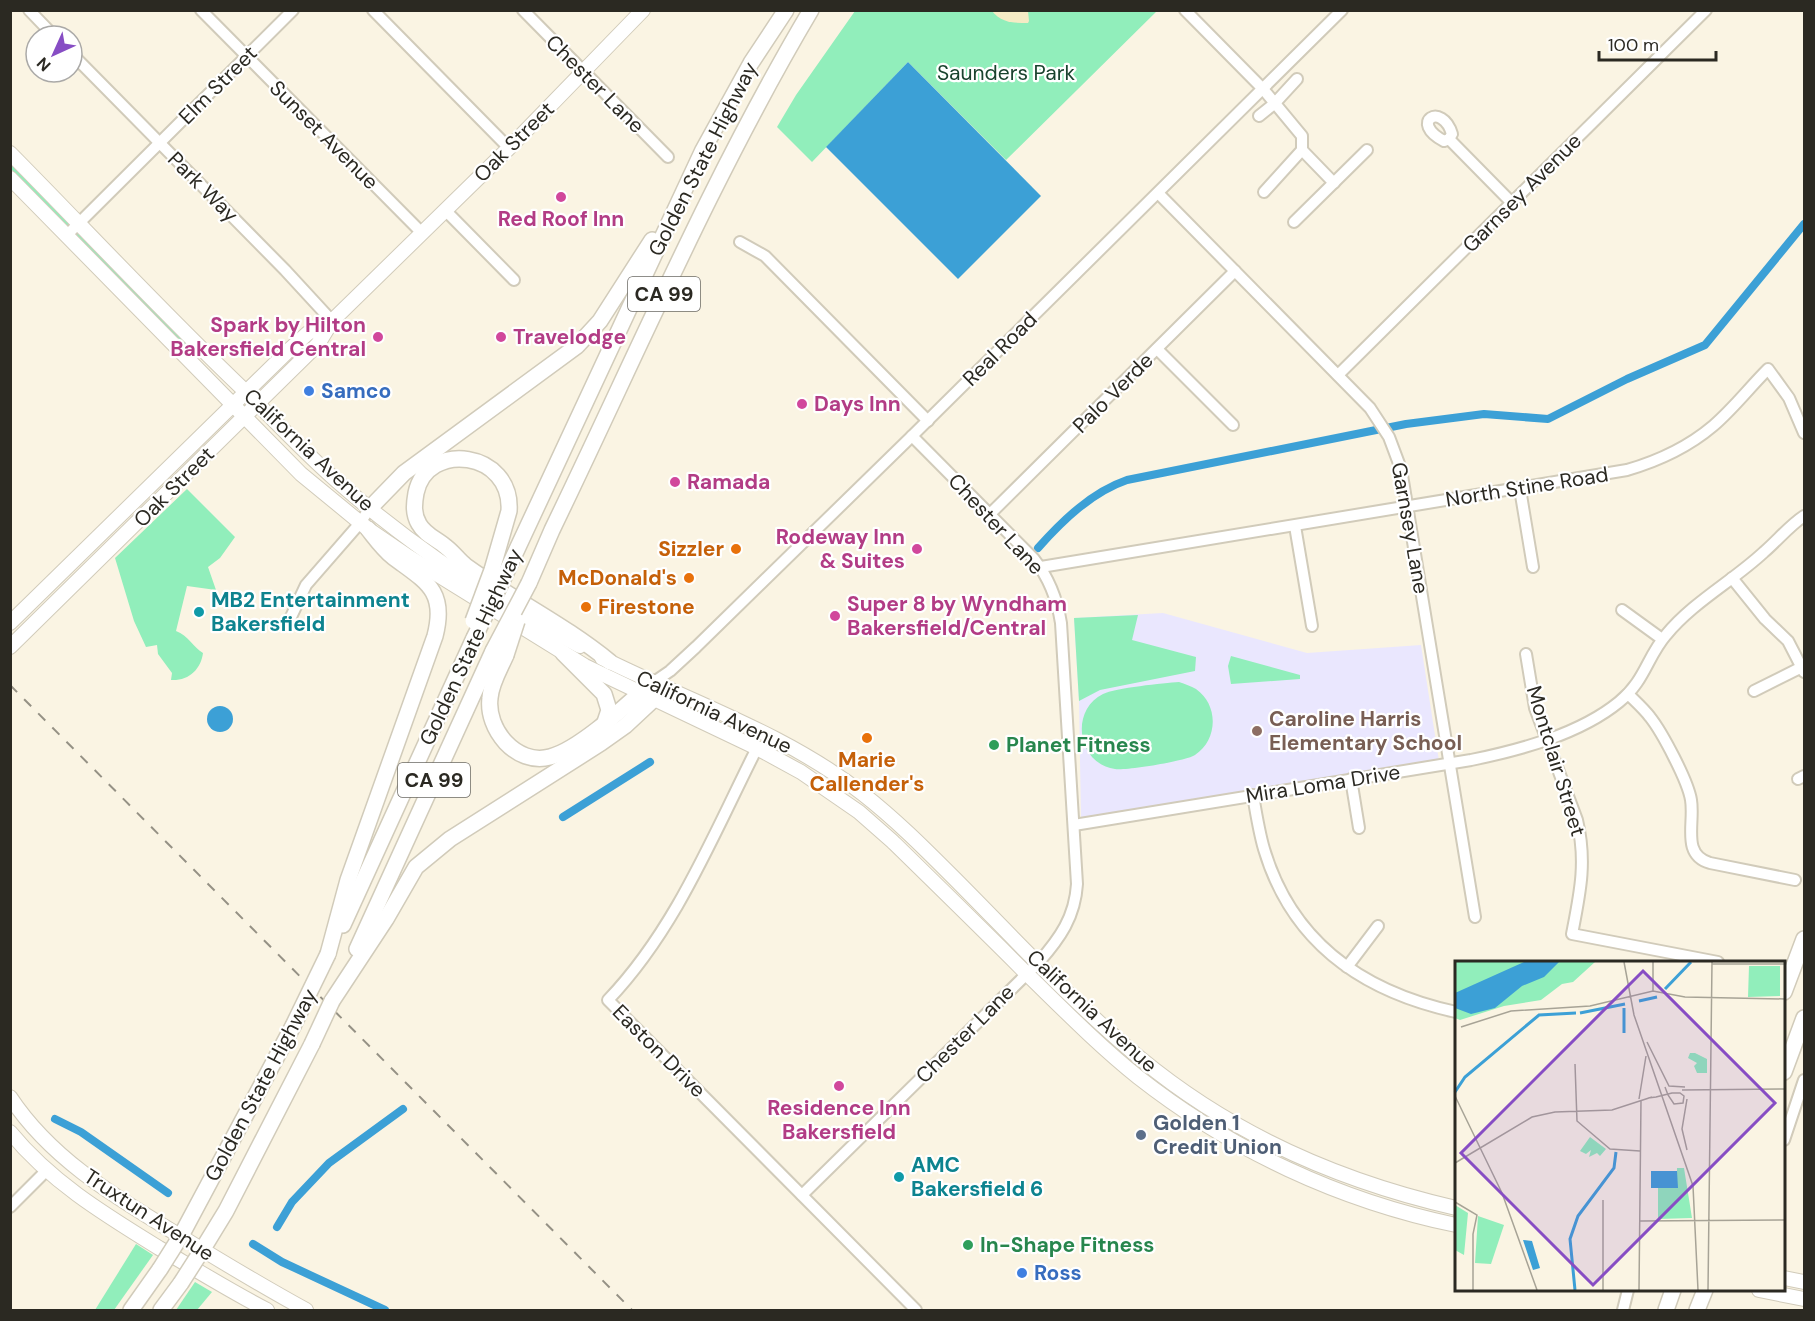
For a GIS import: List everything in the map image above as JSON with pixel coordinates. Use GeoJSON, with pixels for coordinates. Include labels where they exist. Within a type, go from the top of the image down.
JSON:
{"type":"FeatureCollection","features":[{"type":"Feature","properties":{"kind":"highway","name":"Golden State Highway"},"geometry":{"type":"LineString","coordinates":[[131,1311],[182,1234],[294,1026],[359,892],[452,684],[498,573],[688,181],[751,63],[786,10]]}},
{"type":"Feature","properties":{"kind":"highway","name":"Golden State Highway"},"geometry":{"type":"LineString","coordinates":[[161,1311],[231,1202],[332,1001],[381,914],[529,583],[693,232],[734,150],[811,10]]}},
{"type":"Feature","properties":{"kind":"highway"},"geometry":{"type":"LineString","coordinates":[[370,508],[404,473],[564,357],[589,334],[612,304],[688,181]]}},
{"type":"Feature","properties":{"kind":"highway"},"geometry":{"type":"LineString","coordinates":[[498,573],[509,502],[502,482],[490,469],[475,460],[455,459],[436,465],[417,488],[414,510],[422,529],[452,552],[464,565],[564,627],[610,662]]}},
{"type":"Feature","properties":{"kind":"highway"},"geometry":{"type":"LineString","coordinates":[[328,954],[348,880],[435,636],[439,616],[437,603],[427,583],[384,549],[364,526]]}},
{"type":"Feature","properties":{"kind":"highway"},"geometry":{"type":"LineString","coordinates":[[499,653],[489,710],[496,731],[510,747],[527,756],[548,758],[574,745],[605,722],[647,696]]}},
{"type":"Feature","properties":{"kind":"highway"},"geometry":{"type":"LineString","coordinates":[[563,653],[604,694],[609,710],[605,722]]}},
{"type":"Feature","properties":{"kind":"highway"},"geometry":{"type":"LineString","coordinates":[[381,914],[416,867],[430,855],[625,726],[647,696]]}},
{"type":"Feature","properties":{"kind":"highway"},"geometry":{"type":"LineString","coordinates":[[1785,989],[1804,939]]}},
{"type":"Feature","properties":{"kind":"highway"},"geometry":{"type":"LineString","coordinates":[[1785,1069],[1804,1018]]}},
{"type":"Feature","properties":{"kind":"highway"},"geometry":{"type":"LineString","coordinates":[[1666,1311],[1673,1291]]}},
{"type":"Feature","properties":{"kind":"main road","name":"Oak Street"},"geometry":{"type":"LineString","coordinates":[[10,647],[258,405],[318,344],[332,321],[509,148],[643,10]]}},
{"type":"Feature","properties":{"kind":"main road","name":"California Avenue"},"geometry":{"type":"LineString","coordinates":[[10,153],[258,405],[323,468],[394,526],[515,610],[610,662],[769,735],[832,772],[873,802],[1095,1017],[1143,1060],[1213,1110],[1283,1149],[1328,1168],[1390,1190],[1455,1208]]}},
{"type":"Feature","properties":{"kind":"main road","name":"California Avenue"},"geometry":{"type":"LineString","coordinates":[[10,178],[301,474],[364,526],[563,653],[757,748],[818,782],[871,822],[1118,1061],[1189,1114],[1249,1150],[1323,1185],[1402,1212],[1455,1225]]}},
{"type":"Feature","properties":{"kind":"main road","name":"Oak Street"},"geometry":{"type":"LineString","coordinates":[[10,623],[308,333],[332,321]]}},
{"type":"Feature","properties":{"kind":"main road"},"geometry":{"type":"LineString","coordinates":[[394,526],[412,533],[464,565]]}},
{"type":"Feature","properties":{"kind":"main road"},"geometry":{"type":"LineString","coordinates":[[647,696],[654,682]]}},
{"type":"Feature","properties":{"kind":"main road"},"geometry":{"type":"LineString","coordinates":[[757,748],[761,745],[768,745],[813,768],[832,772]]}},
{"type":"Feature","properties":{"kind":"main road"},"geometry":{"type":"LineString","coordinates":[[818,782],[829,782],[864,804],[873,802]]}},
{"type":"Feature","properties":{"kind":"main road"},"geometry":{"type":"LineString","coordinates":[[871,822],[884,824],[921,856],[929,854]]}},
{"type":"Feature","properties":{"kind":"main road","name":"Truxtun Avenue"},"geometry":{"type":"LineString","coordinates":[[11,1098],[40,1136],[91,1180],[306,1311]]}},
{"type":"Feature","properties":{"kind":"main road"},"geometry":{"type":"LineString","coordinates":[[1189,1114],[1202,1108],[1213,1110]]}},
{"type":"Feature","properties":{"kind":"main road","name":"Truxtun Avenue"},"geometry":{"type":"LineString","coordinates":[[10,1132],[46,1171],[106,1215],[267,1311]]}},
{"type":"Feature","properties":{"kind":"main road"},"geometry":{"type":"LineString","coordinates":[[1785,1278],[1804,1282]]}},
{"type":"Feature","properties":{"kind":"main road"},"geometry":{"type":"LineString","coordinates":[[1763,1291],[1804,1299]]}},
{"type":"Feature","properties":{"kind":"street"},"geometry":{"type":"LineString","coordinates":[[29,10],[42,24]]}},
{"type":"Feature","properties":{"kind":"street","name":"Sunset Avenue"},"geometry":{"type":"LineString","coordinates":[[201,10],[422,233]]}},
{"type":"Feature","properties":{"kind":"street","name":"Elm Street"},"geometry":{"type":"LineString","coordinates":[[67,235],[293,10]]}},
{"type":"Feature","properties":{"kind":"street"},"geometry":{"type":"LineString","coordinates":[[373,10],[509,148]]}},
{"type":"Feature","properties":{"kind":"street","name":"Chester Lane"},"geometry":{"type":"LineString","coordinates":[[523,10],[668,157]]}},
{"type":"Feature","properties":{"kind":"street","name":"Real Road"},"geometry":{"type":"LineString","coordinates":[[654,682],[690,652],[928,421],[1342,10]]}},
{"type":"Feature","properties":{"kind":"street","name":"Garnsey Avenue"},"geometry":{"type":"LineString","coordinates":[[1338,375],[1706,10]]}},
{"type":"Feature","properties":{"kind":"street"},"geometry":{"type":"LineString","coordinates":[[1187,11],[1263,89],[1302,135],[1302,150],[1264,192]]}},
{"type":"Feature","properties":{"kind":"street","name":"Park Way"},"geometry":{"type":"LineString","coordinates":[[84,66],[285,270],[332,321]]}},
{"type":"Feature","properties":{"kind":"street"},"geometry":{"type":"LineString","coordinates":[[1259,116],[1274,104],[1297,79]]}},
{"type":"Feature","properties":{"kind":"street"},"geometry":{"type":"LineString","coordinates":[[1449,139],[1512,203]]}},
{"type":"Feature","properties":{"kind":"street"},"geometry":{"type":"LineString","coordinates":[[1302,150],[1334,183]]}},
{"type":"Feature","properties":{"kind":"street"},"geometry":{"type":"LineString","coordinates":[[1294,222],[1367,150]]}},
{"type":"Feature","properties":{"kind":"street","name":"Garnsey Lane"},"geometry":{"type":"LineString","coordinates":[[1158,193],[1370,408],[1389,437],[1401,469],[1408,507],[1475,917]]}},
{"type":"Feature","properties":{"kind":"street"},"geometry":{"type":"LineString","coordinates":[[445,210],[514,280]]}},
{"type":"Feature","properties":{"kind":"street"},"geometry":{"type":"LineString","coordinates":[[740,242],[765,256],[928,421]]}},
{"type":"Feature","properties":{"kind":"street","name":"Palo Verde"},"geometry":{"type":"LineString","coordinates":[[990,514],[1235,271]]}},
{"type":"Feature","properties":{"kind":"street"},"geometry":{"type":"LineString","coordinates":[[1157,349],[1233,425]]}},
{"type":"Feature","properties":{"kind":"street","name":"North Stine Road"},"geometry":{"type":"LineString","coordinates":[[1041,567],[1627,471],[1665,457],[1698,438],[1768,369],[1789,398],[1804,433]]}},
{"type":"Feature","properties":{"kind":"street","name":"Chester Lane"},"geometry":{"type":"LineString","coordinates":[[802,1196],[1039,962],[1062,935],[1074,910],[1077,884],[1074,825],[1060,616],[1054,594],[1041,567],[912,436]]}},
{"type":"Feature","properties":{"kind":"street"},"geometry":{"type":"LineString","coordinates":[[1520,489],[1533,567]]}},
{"type":"Feature","properties":{"kind":"street"},"geometry":{"type":"LineString","coordinates":[[290,619],[306,585],[364,526],[370,508]]}},
{"type":"Feature","properties":{"kind":"street","name":"Mira Loma Drive"},"geometry":{"type":"LineString","coordinates":[[1074,825],[1496,755],[1580,725],[1606,711],[1628,694],[1646,671],[1662,639],[1675,625],[1804,516]]}},
{"type":"Feature","properties":{"kind":"street"},"geometry":{"type":"LineString","coordinates":[[1295,526],[1312,626]]}},
{"type":"Feature","properties":{"kind":"street"},"geometry":{"type":"LineString","coordinates":[[1732,578],[1765,619],[1788,641],[1803,669],[1754,691]]}},
{"type":"Feature","properties":{"kind":"street"},"geometry":{"type":"LineString","coordinates":[[1622,610],[1662,639]]}},
{"type":"Feature","properties":{"kind":"street","name":"Montclair Street"},"geometry":{"type":"LineString","coordinates":[[1526,654],[1535,708],[1577,820],[1582,846],[1582,884],[1572,934],[1706,961]]}},
{"type":"Feature","properties":{"kind":"street"},"geometry":{"type":"LineString","coordinates":[[1628,694],[1655,724],[1686,782],[1692,810],[1691,843],[1695,855],[1710,863],[1795,880]]}},
{"type":"Feature","properties":{"kind":"street","name":"Easton Drive"},"geometry":{"type":"LineString","coordinates":[[757,748],[666,926],[635,970],[608,1000],[916,1311]]}},
{"type":"Feature","properties":{"kind":"street"},"geometry":{"type":"LineString","coordinates":[[1351,779],[1359,828]]}},
{"type":"Feature","properties":{"kind":"street"},"geometry":{"type":"LineString","coordinates":[[1253,795],[1264,849],[1277,883],[1308,930],[1324,948],[1366,980],[1398,996],[1455,1012]]}},
{"type":"Feature","properties":{"kind":"street"},"geometry":{"type":"LineString","coordinates":[[1347,967],[1378,926]]}},
{"type":"Feature","properties":{"kind":"street"},"geometry":{"type":"LineString","coordinates":[[1785,1137],[1804,1083]]}},
{"type":"Feature","properties":{"kind":"street"},"geometry":{"type":"LineString","coordinates":[[10,1207],[46,1171]]}},
{"type":"Feature","properties":{"kind":"street"},"geometry":{"type":"LineString","coordinates":[[1623,1311],[1628,1291]]}},
{"type":"Feature","properties":{"kind":"shaded area","name":"Caroline Harris Elementary School"},"geometry":{"type":"Polygon","coordinates":[[[1163,613],[1307,653],[1421,645],[1439,761],[1081,819],[1079,701],[1074,618],[1163,613]]]}},
{"type":"Feature","properties":{"kind":"green space","name":"Saunders Park"},"geometry":{"type":"Polygon","coordinates":[[[855,11],[1157,11],[1006,160],[908,62],[812,162],[777,127],[796,95],[855,11]]]}},
{"type":"Feature","properties":{"kind":"green space"},"geometry":{"type":"Polygon","coordinates":[[[10,162],[196,351],[179,341],[11,169],[10,162]]]}},
{"type":"Feature","properties":{"kind":"green space"},"geometry":{"type":"Polygon","coordinates":[[[187,489],[235,537],[220,558],[208,567],[216,590],[187,586],[176,631],[184,635],[203,653],[202,659],[197,669],[189,676],[171,680],[172,673],[158,654],[157,645],[146,647],[134,621],[115,558],[187,489]]]}},
{"type":"Feature","properties":{"kind":"green space"},"geometry":{"type":"Polygon","coordinates":[[[1138,615],[1132,640],[1196,657],[1195,671],[1100,690],[1079,701],[1074,618],[1138,615]]]}},
{"type":"Feature","properties":{"kind":"green space"},"geometry":{"type":"Polygon","coordinates":[[[1231,656],[1300,675],[1300,679],[1231,684],[1228,666],[1231,656]]]}},
{"type":"Feature","properties":{"kind":"green space"},"geometry":{"type":"Polygon","coordinates":[[[1179,682],[1196,689],[1209,704],[1213,722],[1208,741],[1203,749],[1195,755],[1180,760],[1130,768],[1115,769],[1102,765],[1093,758],[1082,736],[1085,712],[1092,702],[1103,694],[1118,690],[1179,682]]]}},
{"type":"Feature","properties":{"kind":"green space"},"geometry":{"type":"Polygon","coordinates":[[[136,1244],[153,1255],[114,1310],[95,1310],[136,1244]]]}},
{"type":"Feature","properties":{"kind":"green space"},"geometry":{"type":"Polygon","coordinates":[[[195,1282],[212,1292],[197,1310],[176,1310],[195,1282]]]}},
{"type":"Feature","properties":{"kind":"sand"},"geometry":{"type":"Polygon","coordinates":[[[992,11],[1028,11],[1029,21],[1028,23],[1008,22],[999,18],[992,11]]]}},
{"type":"Feature","properties":{"kind":"water"},"geometry":{"type":"Polygon","coordinates":[[[908,62],[1041,196],[958,279],[826,147],[908,62]]]}},
{"type":"Feature","properties":{"kind":"water"},"geometry":{"type":"Polygon","coordinates":[[[220,706],[229,710],[233,719],[229,728],[220,732],[211,728],[207,719],[211,710],[220,706]]]}},
{"type":"Feature","properties":{"kind":"waterway"},"geometry":{"type":"LineString","coordinates":[[1038,548],[1090,499],[1127,480],[1406,424],[1484,414],[1548,419],[1627,379],[1705,345],[1804,224]]}},
{"type":"Feature","properties":{"kind":"waterway"},"geometry":{"type":"LineString","coordinates":[[563,817],[650,762]]}},
{"type":"Feature","properties":{"kind":"waterway"},"geometry":{"type":"LineString","coordinates":[[277,1227],[292,1202],[329,1163],[403,1109]]}},
{"type":"Feature","properties":{"kind":"waterway"},"geometry":{"type":"LineString","coordinates":[[55,1119],[81,1132],[168,1193]]}},
{"type":"Feature","properties":{"kind":"waterway"},"geometry":{"type":"LineString","coordinates":[[253,1244],[282,1262],[385,1310]]}},
{"type":"Feature","properties":{"kind":"railway"},"geometry":{"type":"LineString","coordinates":[[10,685],[632,1310]]}},
{"type":"Feature","properties":{"kind":"place","name":"Red Roof Inn"},"geometry":{"type":"Point","coordinates":[561,197]}},
{"type":"Feature","properties":{"kind":"place","name":"Spark by Hilton Bakersfield Central"},"geometry":{"type":"Point","coordinates":[378,337]}},
{"type":"Feature","properties":{"kind":"place","name":"Travelodge"},"geometry":{"type":"Point","coordinates":[501,337]}},
{"type":"Feature","properties":{"kind":"place","name":"Samco"},"geometry":{"type":"Point","coordinates":[309,391]}},
{"type":"Feature","properties":{"kind":"place","name":"Days Inn"},"geometry":{"type":"Point","coordinates":[802,404]}},
{"type":"Feature","properties":{"kind":"place","name":"Ramada"},"geometry":{"type":"Point","coordinates":[675,482]}},
{"type":"Feature","properties":{"kind":"place","name":"Sizzler"},"geometry":{"type":"Point","coordinates":[736,549]}},
{"type":"Feature","properties":{"kind":"place","name":"Rodeway Inn & Suites"},"geometry":{"type":"Point","coordinates":[917,549]}},
{"type":"Feature","properties":{"kind":"place","name":"McDonald's"},"geometry":{"type":"Point","coordinates":[689,578]}},
{"type":"Feature","properties":{"kind":"place","name":"Firestone"},"geometry":{"type":"Point","coordinates":[586,607]}},
{"type":"Feature","properties":{"kind":"place","name":"MB2 Entertainment Bakersfield"},"geometry":{"type":"Point","coordinates":[199,612]}},
{"type":"Feature","properties":{"kind":"place","name":"Super 8 by Wyndham Bakersfield/Central"},"geometry":{"type":"Point","coordinates":[835,616]}},
{"type":"Feature","properties":{"kind":"place","name":"Caroline Harris Elementary School"},"geometry":{"type":"Point","coordinates":[1257,731]}},
{"type":"Feature","properties":{"kind":"place","name":"Marie Callender's"},"geometry":{"type":"Point","coordinates":[867,738]}},
{"type":"Feature","properties":{"kind":"place","name":"Planet Fitness"},"geometry":{"type":"Point","coordinates":[994,745]}},
{"type":"Feature","properties":{"kind":"place","name":"Residence Inn Bakersfield"},"geometry":{"type":"Point","coordinates":[839,1086]}},
{"type":"Feature","properties":{"kind":"place","name":"Golden 1 Credit Union"},"geometry":{"type":"Point","coordinates":[1141,1135]}},
{"type":"Feature","properties":{"kind":"place","name":"AMC Bakersfield 6"},"geometry":{"type":"Point","coordinates":[899,1177]}},
{"type":"Feature","properties":{"kind":"place","name":"In-Shape Fitness"},"geometry":{"type":"Point","coordinates":[968,1245]}},
{"type":"Feature","properties":{"kind":"place","name":"Ross"},"geometry":{"type":"Point","coordinates":[1022,1273]}}]}
